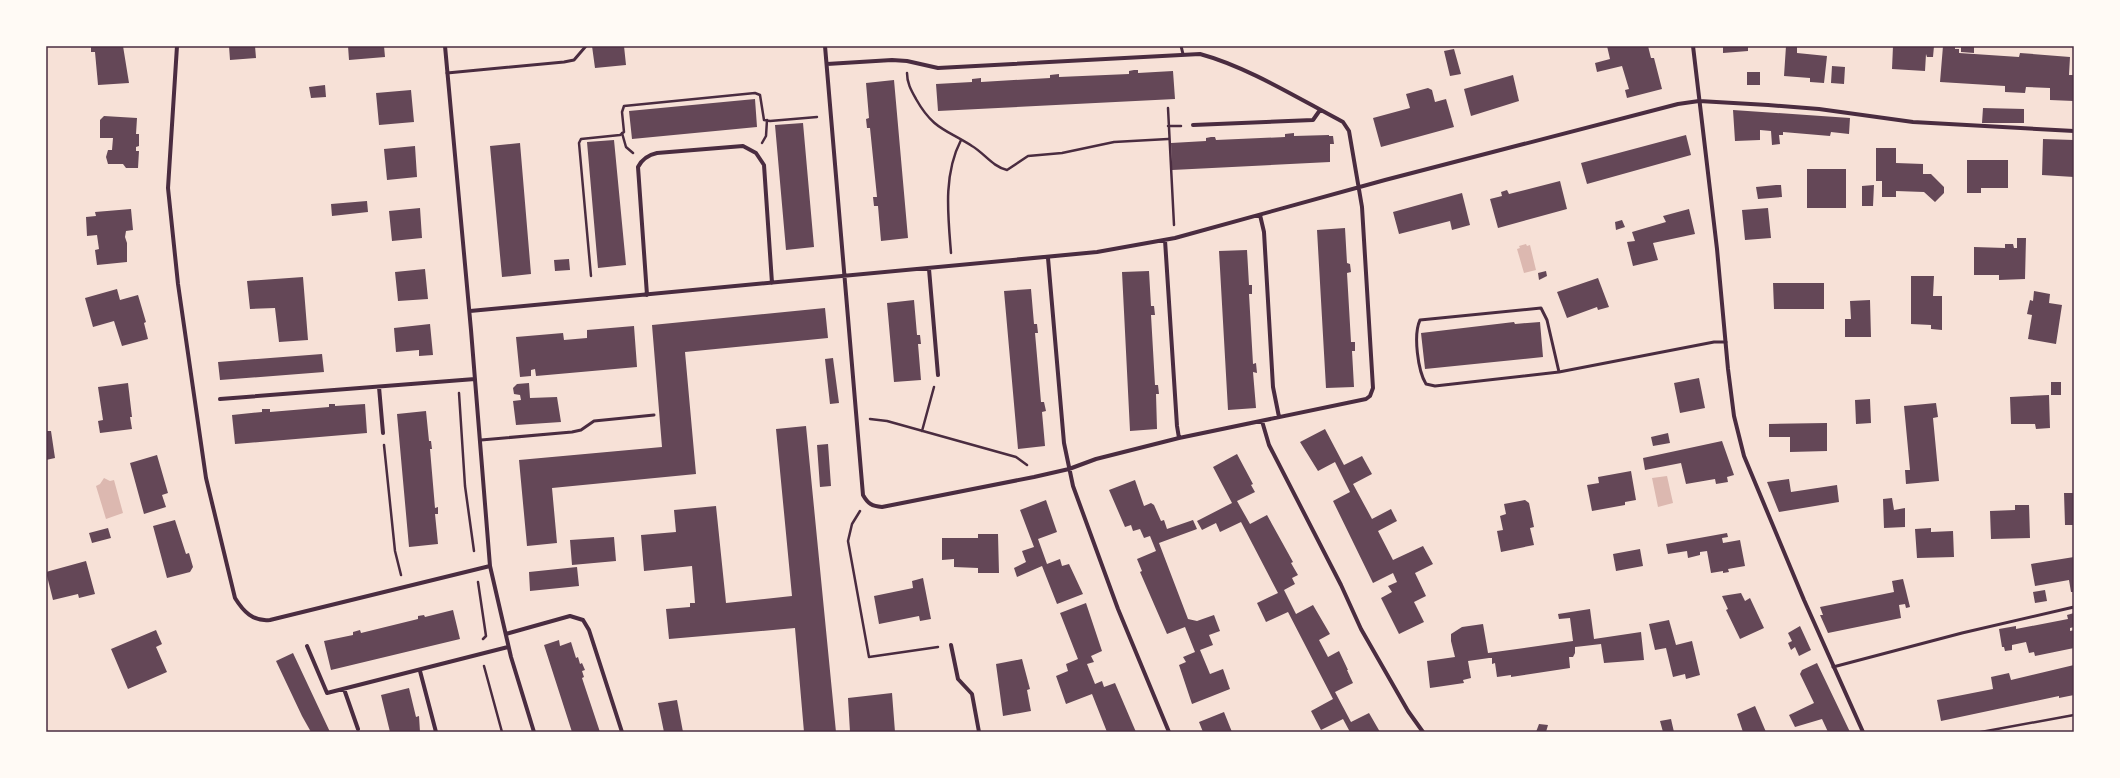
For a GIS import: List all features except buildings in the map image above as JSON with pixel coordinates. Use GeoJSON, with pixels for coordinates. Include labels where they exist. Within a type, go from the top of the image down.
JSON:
{"type":"FeatureCollection","features":[{"type":"Feature","properties":{"kind":"street"},"geometry":{"type":"LineString","coordinates":[[177,46],[168,188],[177,276],[206,478],[234,598],[241,608],[252,618],[262,621],[298,615],[490,566]]}},
{"type":"Feature","properties":{"kind":"street"},"geometry":{"type":"LineString","coordinates":[[445,46],[470,311],[490,566],[508,647],[523,703],[534,732]]}},
{"type":"Feature","properties":{"kind":"street"},"geometry":{"type":"LineString","coordinates":[[825,46],[846,276],[863,495],[867,502],[874,507],[882,507],[1069,469],[1096,459],[1180,438],[1366,399],[1372,392],[1362,207],[1349,130],[1343,122],[1214,58],[1200,54],[938,68],[907,61],[827,64]]}},
{"type":"Feature","properties":{"kind":"street"},"geometry":{"type":"LineString","coordinates":[[1694,46],[1734,416],[1744,456],[1833,667],[1863,732]]}},
{"type":"Feature","properties":{"kind":"street"},"geometry":{"type":"LineString","coordinates":[[470,311],[1048,258],[1077,255],[1165,240],[1603,122],[1678,104],[1699,101],[1819,109],[1913,122],[2074,131]]}},
{"type":"Feature","properties":{"kind":"street"},"geometry":{"type":"LineString","coordinates":[[1193,125],[1313,120],[1320,110]]}},
{"type":"Feature","properties":{"kind":"street"},"geometry":{"type":"LineString","coordinates":[[647,295],[638,167],[641,161],[649,155],[657,153],[743,146],[756,153],[764,165],[772,284]]}},
{"type":"Feature","properties":{"kind":"street"},"geometry":{"type":"LineString","coordinates":[[1260,215],[1264,232],[1274,387],[1279,417]]}},
{"type":"Feature","properties":{"kind":"street"},"geometry":{"type":"LineString","coordinates":[[1165,240],[1177,426],[1180,438]]}},
{"type":"Feature","properties":{"kind":"street"},"geometry":{"type":"LineString","coordinates":[[1048,258],[1064,443],[1073,486],[1118,609],[1169,732]]}},
{"type":"Feature","properties":{"kind":"street"},"geometry":{"type":"LineString","coordinates":[[929,269],[938,375]]}},
{"type":"Feature","properties":{"kind":"street"},"geometry":{"type":"LineString","coordinates":[[220,399],[475,379]]}},
{"type":"Feature","properties":{"kind":"street"},"geometry":{"type":"LineString","coordinates":[[380,387],[383,433]]}},
{"type":"Feature","properties":{"kind":"street"},"geometry":{"type":"LineString","coordinates":[[1262,421],[1269,445],[1341,585],[1361,630],[1408,710],[1423,732]]}},
{"type":"Feature","properties":{"kind":"street"},"geometry":{"type":"LineString","coordinates":[[506,634],[570,616],[583,620],[589,630],[622,732]]}},
{"type":"Feature","properties":{"kind":"street"},"geometry":{"type":"LineString","coordinates":[[951,645],[958,679],[972,694],[979,732]]}},
{"type":"Feature","properties":{"kind":"street"},"geometry":{"type":"LineString","coordinates":[[307,646],[328,693],[420,671],[508,647]]}},
{"type":"Feature","properties":{"kind":"street"},"geometry":{"type":"LineString","coordinates":[[420,671],[436,732]]}},
{"type":"Feature","properties":{"kind":"street"},"geometry":{"type":"LineString","coordinates":[[344,689],[358,729]]}},
{"type":"Feature","properties":{"kind":"lane"},"geometry":{"type":"LineString","coordinates":[[448,73],[564,62],[574,60],[586,46]]}},
{"type":"Feature","properties":{"kind":"lane"},"geometry":{"type":"LineString","coordinates":[[1181,46],[1183,54]]}},
{"type":"Feature","properties":{"kind":"lane"},"geometry":{"type":"LineString","coordinates":[[1559,372],[1547,320],[1541,308],[1420,320],[1416,328],[1421,376],[1426,384],[1435,386],[1559,372],[1714,342],[1726,342]]}},
{"type":"Feature","properties":{"kind":"lane"},"geometry":{"type":"LineString","coordinates":[[481,440],[572,432],[581,430],[594,421],[654,415]]}},
{"type":"Feature","properties":{"kind":"lane"},"geometry":{"type":"LineString","coordinates":[[1833,667],[1955,634],[2074,607]]}},
{"type":"Feature","properties":{"kind":"path"},"geometry":{"type":"LineString","coordinates":[[907,61],[908,84],[924,114],[937,126],[972,146],[999,169],[1007,170],[1028,156],[1054,155],[1114,142],[1168,139]]}},
{"type":"Feature","properties":{"kind":"path"},"geometry":{"type":"LineString","coordinates":[[1168,108],[1168,139],[1175,238]]}},
{"type":"Feature","properties":{"kind":"path"},"geometry":{"type":"LineString","coordinates":[[756,153],[766,136],[767,120]]}},
{"type":"Feature","properties":{"kind":"path"},"geometry":{"type":"LineString","coordinates":[[622,133],[626,147],[641,161]]}},
{"type":"Feature","properties":{"kind":"path"},"geometry":{"type":"LineString","coordinates":[[952,267],[949,178],[952,157],[961,140]]}},
{"type":"Feature","properties":{"kind":"path"},"geometry":{"type":"LineString","coordinates":[[922,431],[932,397],[938,368]]}},
{"type":"Feature","properties":{"kind":"path"},"geometry":{"type":"LineString","coordinates":[[857,421],[872,418],[887,421],[1016,457],[1026,464],[1034,477]]}},
{"type":"Feature","properties":{"kind":"path"},"geometry":{"type":"LineString","coordinates":[[383,433],[394,551],[404,588]]}},
{"type":"Feature","properties":{"kind":"path"},"geometry":{"type":"LineString","coordinates":[[867,502],[852,524],[848,541],[869,657],[951,645]]}},
{"type":"Feature","properties":{"kind":"path"},"geometry":{"type":"LineString","coordinates":[[1981,732],[2074,715]]}},
{"type":"Feature","properties":{"kind":"shaded area"},"geometry":{"type":"Polygon","coordinates":[[[1526,244],[1527,246],[1530,245],[1536,270],[1524,273],[1517,249],[1520,248],[1519,246],[1526,244]]]}},
{"type":"Feature","properties":{"kind":"shaded area"},"geometry":{"type":"Polygon","coordinates":[[[1667,476],[1673,503],[1658,507],[1652,478],[1667,476]]]}},
{"type":"Feature","properties":{"kind":"shaded area"},"geometry":{"type":"Polygon","coordinates":[[[104,478],[110,481],[114,480],[123,513],[106,519],[96,486],[100,484],[104,478]]]}}]}
